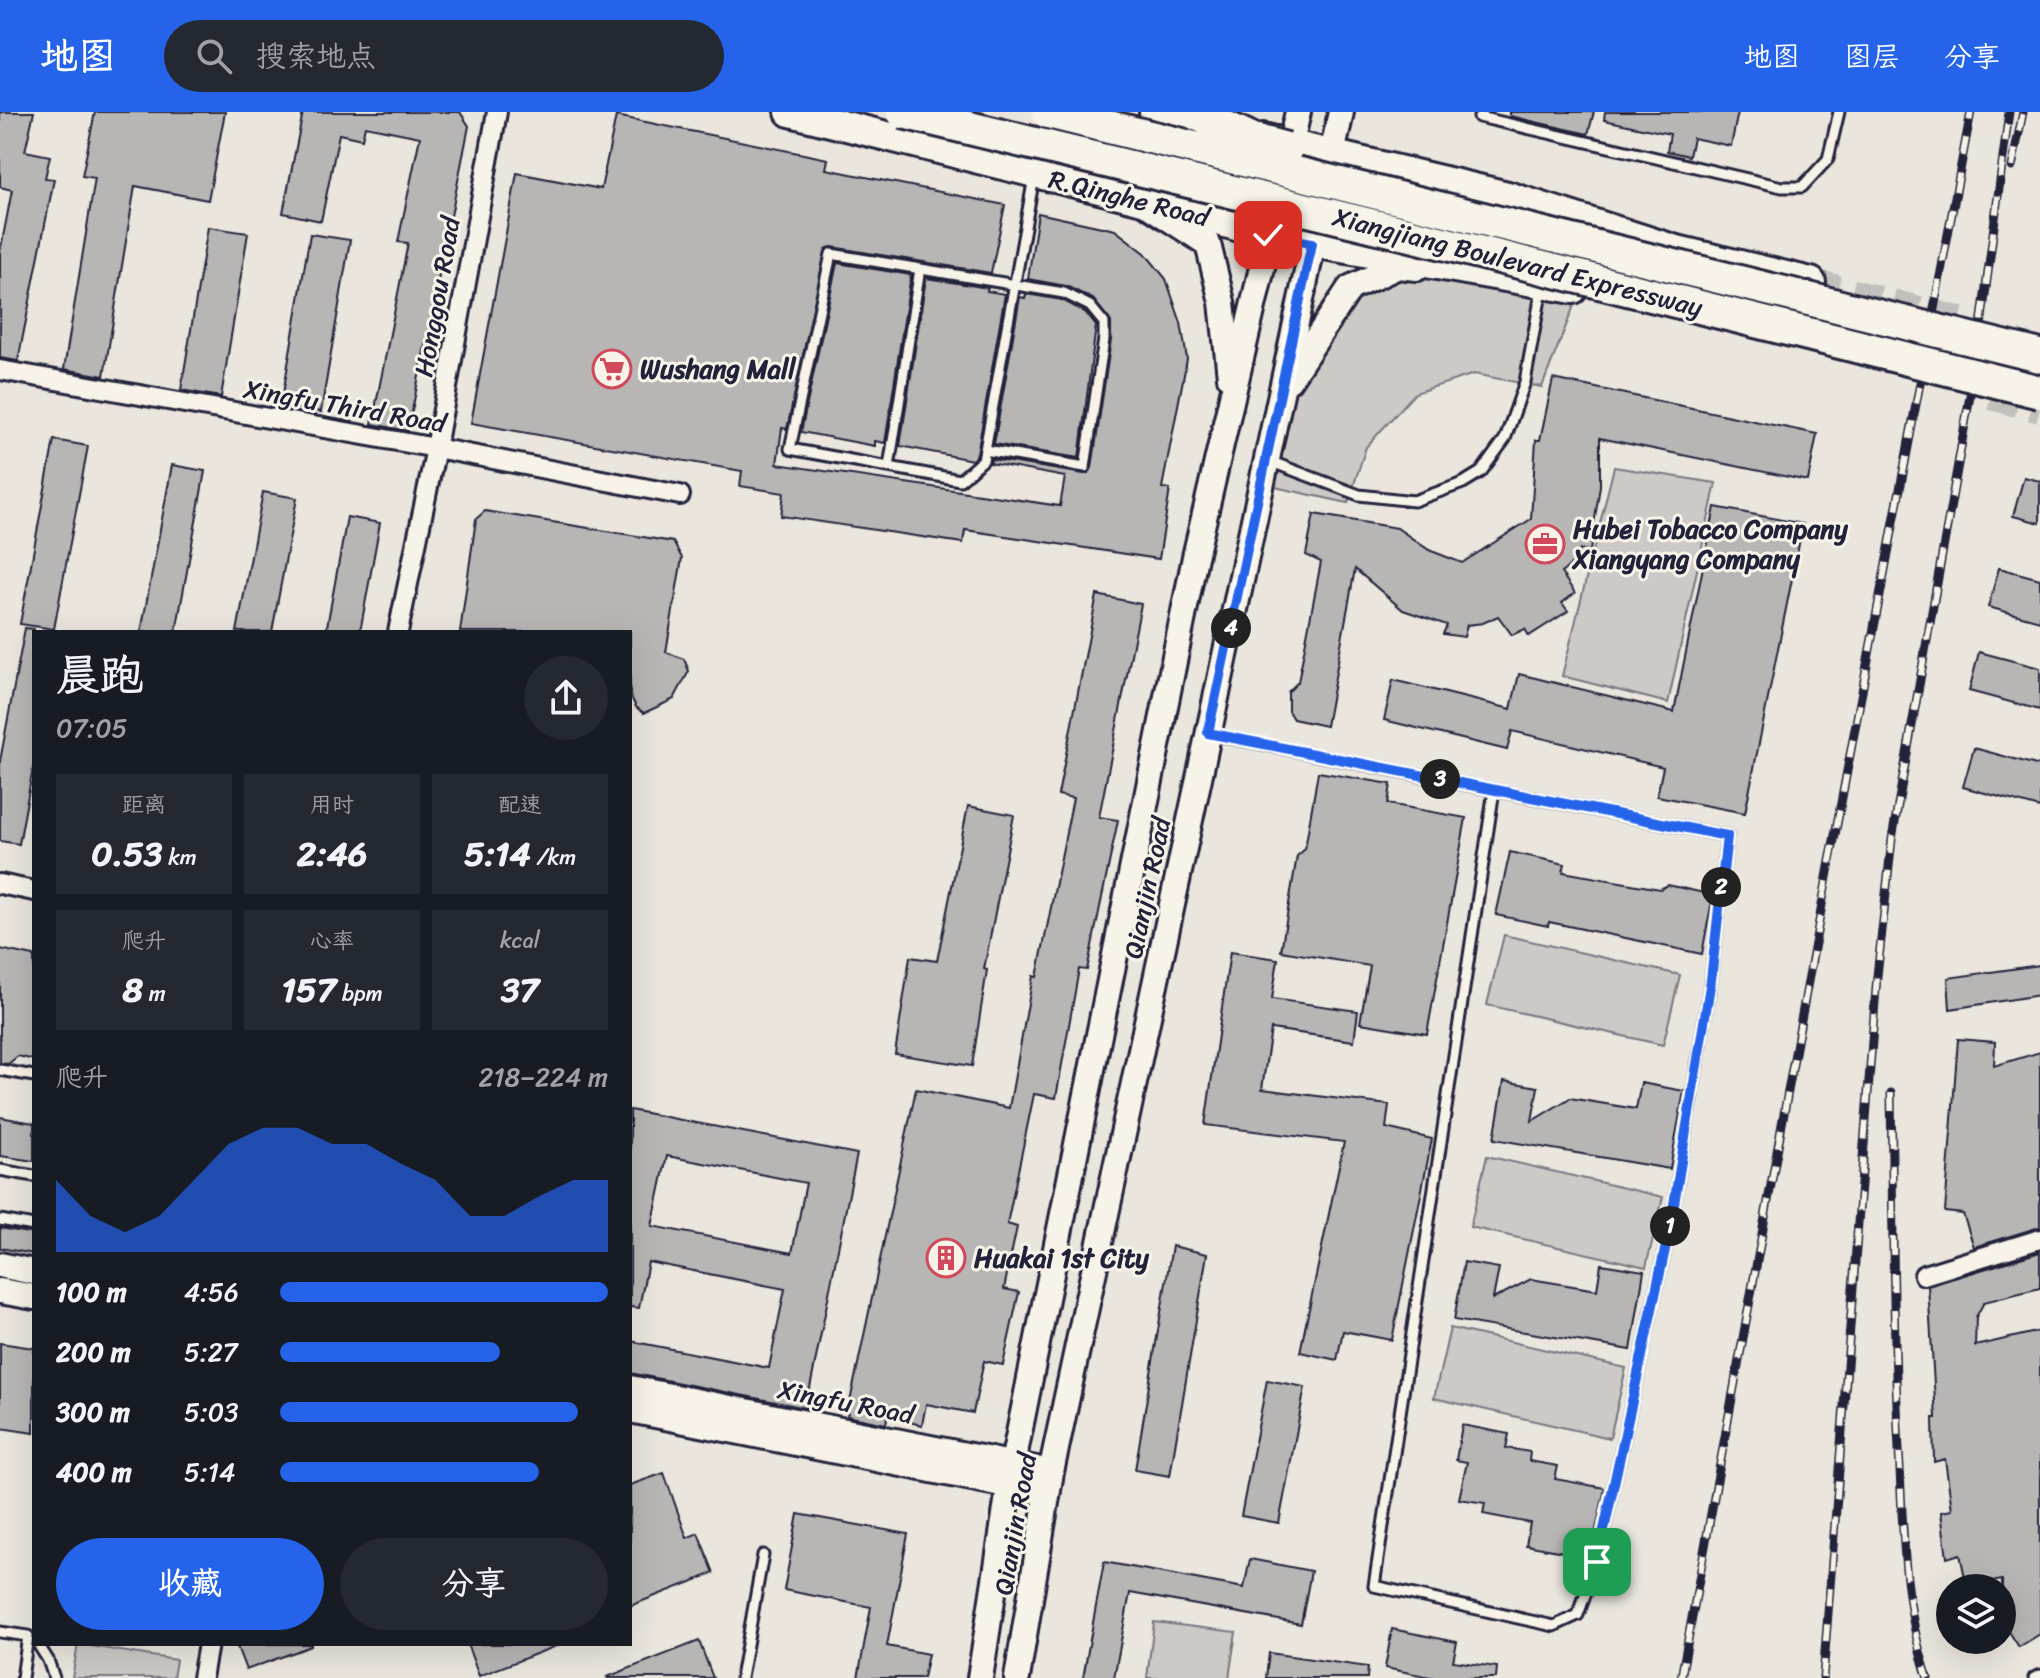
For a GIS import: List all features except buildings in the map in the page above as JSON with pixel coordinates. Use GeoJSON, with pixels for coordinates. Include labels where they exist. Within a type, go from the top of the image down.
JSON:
{"type":"FeatureCollection","features":[{"type":"Feature","properties":{"kind":"highway","name":"Xiangjiang Boulevard Expressway"},"geometry":{"type":"LineString","coordinates":[[903,112],[2040,392]]}},
{"type":"Feature","properties":{"kind":"highway","name":"Xiangjiang Boulevard Expressway"},"geometry":{"type":"LineString","coordinates":[[1048,112],[2040,356]]}},
{"type":"Feature","properties":{"kind":"highway"},"geometry":{"type":"LineString","coordinates":[[1193,112],[1253,140],[1502,201],[1648,259]]}},
{"type":"Feature","properties":{"kind":"main road","name":"R.Qinghe Road"},"geometry":{"type":"LineString","coordinates":[[790,112],[1139,199],[1268,235],[1580,290],[1797,345]]}},
{"type":"Feature","properties":{"kind":"main road"},"geometry":{"type":"LineString","coordinates":[[1154,112],[1508,196],[1673,249],[1811,282]]}},
{"type":"Feature","properties":{"kind":"main road","name":"Qianjin Road"},"geometry":{"type":"LineString","coordinates":[[980,1678],[1011,1474],[1195,557],[1298,112]]}},
{"type":"Feature","properties":{"kind":"main road","name":"Qianjin Road"},"geometry":{"type":"LineString","coordinates":[[1017,1678],[1049,1483],[1341,112]]}},
{"type":"Feature","properties":{"kind":"main road"},"geometry":{"type":"LineString","coordinates":[[1139,199],[1208,244],[1222,302],[1232,396]]}},
{"type":"Feature","properties":{"kind":"main road"},"geometry":{"type":"LineString","coordinates":[[1281,392],[1350,288],[1398,266],[1478,273]]}},
{"type":"Feature","properties":{"kind":"main road"},"geometry":{"type":"LineString","coordinates":[[0,1265],[32,1272]]}},
{"type":"Feature","properties":{"kind":"main road"},"geometry":{"type":"LineString","coordinates":[[0,1291],[32,1297]]}},
{"type":"Feature","properties":{"kind":"main road","name":"Xingfu Road"},"geometry":{"type":"LineString","coordinates":[[632,1388],[1049,1483]]}},
{"type":"Feature","properties":{"kind":"main road","name":"Xingfu Road"},"geometry":{"type":"LineString","coordinates":[[632,1410],[1011,1474]]}},
{"type":"Feature","properties":{"kind":"street","name":"Honggou Road"},"geometry":{"type":"LineString","coordinates":[[398,630],[436,448],[497,112]]}},
{"type":"Feature","properties":{"kind":"street","name":"Xingfu Third Road"},"geometry":{"type":"LineString","coordinates":[[0,370],[680,495]]}},
{"type":"Feature","properties":{"kind":"street"},"geometry":{"type":"LineString","coordinates":[[0,884],[32,891]]}},
{"type":"Feature","properties":{"kind":"street"},"geometry":{"type":"LineString","coordinates":[[1924,1275],[2040,1239]]}},
{"type":"Feature","properties":{"kind":"street"},"geometry":{"type":"LineString","coordinates":[[202,1678],[208,1646]]}},
{"type":"Feature","properties":{"kind":"lane"},"geometry":{"type":"LineString","coordinates":[[1479,117],[1782,187],[1802,187],[1828,159],[1839,112]]}},
{"type":"Feature","properties":{"kind":"lane"},"geometry":{"type":"LineString","coordinates":[[985,450],[1085,467],[1104,323],[1090,306],[1064,293],[1015,285],[831,254],[790,449],[960,480],[983,460],[1015,285],[1035,174]]}},
{"type":"Feature","properties":{"kind":"lane"},"geometry":{"type":"LineString","coordinates":[[889,467],[920,269]]}},
{"type":"Feature","properties":{"kind":"lane"},"geometry":{"type":"LineString","coordinates":[[1266,460],[1359,495],[1414,501],[1463,483],[1481,472],[1505,439],[1525,382],[1542,284]]}},
{"type":"Feature","properties":{"kind":"lane"},"geometry":{"type":"LineString","coordinates":[[1208,733],[1727,836],[1711,980],[1671,1222],[1601,1548],[1578,1615],[1554,1626],[1374,1586],[1494,790]]}},
{"type":"Feature","properties":{"kind":"lane"},"geometry":{"type":"LineString","coordinates":[[0,1070],[32,1076]]}},
{"type":"Feature","properties":{"kind":"lane"},"geometry":{"type":"LineString","coordinates":[[0,1170],[32,1176]]}},
{"type":"Feature","properties":{"kind":"lane"},"geometry":{"type":"LineString","coordinates":[[0,1220],[32,1226]]}},
{"type":"Feature","properties":{"kind":"lane"},"geometry":{"type":"LineString","coordinates":[[741,1678],[763,1555]]}},
{"type":"Feature","properties":{"kind":"lane"},"geometry":{"type":"LineString","coordinates":[[0,1632],[32,1640]]}},
{"type":"Feature","properties":{"kind":"lane"},"geometry":{"type":"LineString","coordinates":[[22,1678],[32,1643]]}},
{"type":"Feature","properties":{"kind":"lane"},"geometry":{"type":"LineString","coordinates":[[38,1646],[48,1660],[54,1678]]}},
{"type":"Feature","properties":{"kind":"lane"},"geometry":{"type":"LineString","coordinates":[[2034,1678],[2040,1675]]}},
{"type":"Feature","properties":{"kind":"shaded area"},"geometry":{"type":"Polygon","coordinates":[[[1398,266],[1580,290],[1542,387],[1474,374],[1415,393],[1366,447],[1348,503],[1261,484],[1281,392],[1350,288],[1398,266]]]}},
{"type":"Feature","properties":{"kind":"shaded area"},"geometry":{"type":"Polygon","coordinates":[[[1614,467],[1716,483],[1668,703],[1562,676],[1614,467]]]}},
{"type":"Feature","properties":{"kind":"shaded area"},"geometry":{"type":"Polygon","coordinates":[[[1504,935],[1680,975],[1663,1045],[1487,1005],[1504,935]]]}},
{"type":"Feature","properties":{"kind":"shaded area"},"geometry":{"type":"Polygon","coordinates":[[[1487,1156],[1663,1197],[1646,1267],[1470,1227],[1487,1156]]]}},
{"type":"Feature","properties":{"kind":"shaded area"},"geometry":{"type":"Polygon","coordinates":[[[1450,1328],[1626,1368],[1610,1438],[1434,1398],[1450,1328]]]}},
{"type":"Feature","properties":{"kind":"shaded area"},"geometry":{"type":"Polygon","coordinates":[[[1154,1622],[1236,1632],[1229,1678],[1147,1678],[1154,1622]]]}},
{"type":"Feature","properties":{"kind":"shaded area"},"geometry":{"type":"Polygon","coordinates":[[[78,1646],[176,1660],[173,1678],[72,1678],[78,1646]]]}},
{"type":"Feature","properties":{"kind":"tunnel"},"geometry":{"type":"LineString","coordinates":[[1811,282],[1962,321]]}},
{"type":"Feature","properties":{"kind":"tunnel"},"geometry":{"type":"LineString","coordinates":[[1991,396],[2040,409]]}},
{"type":"Feature","properties":{"kind":"railway"},"geometry":{"type":"LineString","coordinates":[[1681,1678],[1971,112]]}},
{"type":"Feature","properties":{"kind":"railway"},"geometry":{"type":"LineString","coordinates":[[1823,1678],[1877,976],[1892,839],[1977,356],[2009,112]]}},
{"type":"Feature","properties":{"kind":"railway"},"geometry":{"type":"LineString","coordinates":[[2012,167],[2023,112]]}},
{"type":"Feature","properties":{"kind":"railway"},"geometry":{"type":"LineString","coordinates":[[1891,1093],[1902,1521],[1914,1627],[1928,1678]]}},
{"type":"Feature","properties":{"kind":"place","name":"Wushang Mall"},"geometry":{"type":"Point","coordinates":[612,369]}},
{"type":"Feature","properties":{"kind":"place","name":"Hubei Tobacco Company Xiangyang Company"},"geometry":{"type":"Point","coordinates":[1545,544]}},
{"type":"Feature","properties":{"kind":"place","name":"Huakai 1st City"},"geometry":{"type":"Point","coordinates":[946,1258]}},
{"type":"Feature","properties":{"kind":"route"},"geometry":{"type":"LineString","coordinates":[[1268,235],[1312,243],[1208,733],[1727,836],[1711,980],[1671,1222],[1597,1562]]}}]}
